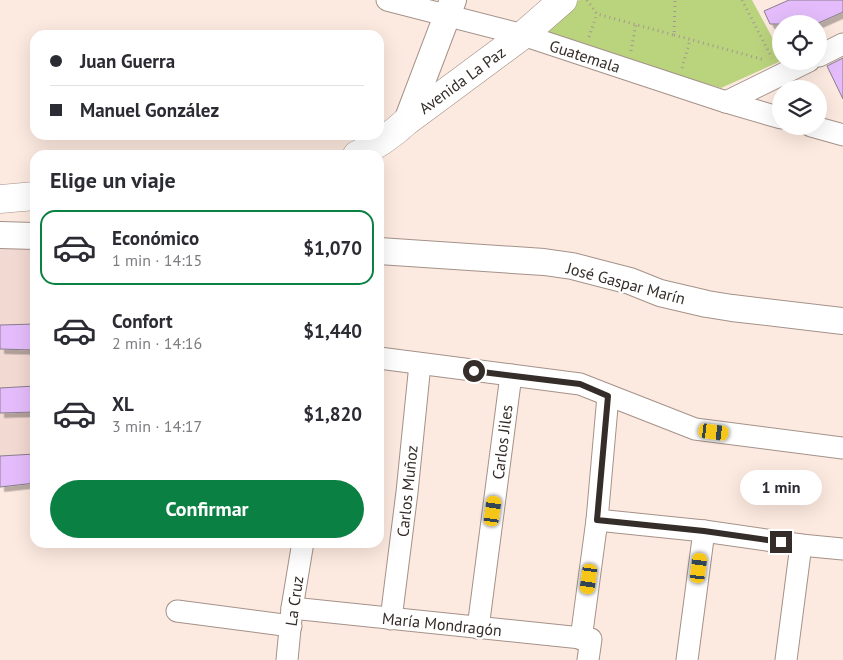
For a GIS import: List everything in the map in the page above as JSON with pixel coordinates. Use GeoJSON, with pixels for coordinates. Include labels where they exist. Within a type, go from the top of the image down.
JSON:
{"type":"FeatureCollection","features":[{"type":"Feature","properties":{"kind":"main road","name":"Avenida La Paz"},"geometry":{"type":"LineString","coordinates":[[367,150],[382,142],[407,121],[523,35],[563,0]]}},
{"type":"Feature","properties":{"kind":"main road"},"geometry":{"type":"LineString","coordinates":[[0,199],[30,196]]}},
{"type":"Feature","properties":{"kind":"street","name":"Guatemala"},"geometry":{"type":"LineString","coordinates":[[387,0],[450,8],[523,35],[772,115]]}},
{"type":"Feature","properties":{"kind":"street"},"geometry":{"type":"LineString","coordinates":[[407,121],[450,8]]}},
{"type":"Feature","properties":{"kind":"street"},"geometry":{"type":"LineString","coordinates":[[827,52],[843,44]]}},
{"type":"Feature","properties":{"kind":"street"},"geometry":{"type":"LineString","coordinates":[[726,102],[791,70]]}},
{"type":"Feature","properties":{"kind":"street"},"geometry":{"type":"LineString","coordinates":[[827,130],[843,135]]}},
{"type":"Feature","properties":{"kind":"street"},"geometry":{"type":"LineString","coordinates":[[0,235],[30,236]]}},
{"type":"Feature","properties":{"kind":"street","name":"José Gaspar Marín"},"geometry":{"type":"LineString","coordinates":[[384,251],[554,264],[599,272],[660,293],[707,304],[843,321]]}},
{"type":"Feature","properties":{"kind":"street"},"geometry":{"type":"LineString","coordinates":[[384,359],[580,384],[695,430],[843,448]]}},
{"type":"Feature","properties":{"kind":"street","name":"Carlos Muñoz"},"geometry":{"type":"LineString","coordinates":[[391,619],[407,492],[420,364]]}},
{"type":"Feature","properties":{"kind":"street","name":"Carlos Jiles"},"geometry":{"type":"LineString","coordinates":[[478,628],[511,375]]}},
{"type":"Feature","properties":{"kind":"street"},"geometry":{"type":"LineString","coordinates":[[587,646],[608,396]]}},
{"type":"Feature","properties":{"kind":"street"},"geometry":{"type":"LineString","coordinates":[[597,520],[704,531],[800,545],[843,549]]}},
{"type":"Feature","properties":{"kind":"street"},"geometry":{"type":"LineString","coordinates":[[687,660],[704,531]]}},
{"type":"Feature","properties":{"kind":"street"},"geometry":{"type":"LineString","coordinates":[[786,660],[800,545]]}},
{"type":"Feature","properties":{"kind":"street","name":"La Cruz"},"geometry":{"type":"LineString","coordinates":[[287,660],[302,548]]}},
{"type":"Feature","properties":{"kind":"street","name":"María Mondragón"},"geometry":{"type":"LineString","coordinates":[[177,611],[292,617],[391,619],[478,628],[587,646]]}},
{"type":"Feature","properties":{"kind":"path"},"geometry":{"type":"LineString","coordinates":[[587,0],[597,14],[775,63],[742,0]]}},
{"type":"Feature","properties":{"kind":"path"},"geometry":{"type":"LineString","coordinates":[[674,35],[675,0]]}},
{"type":"Feature","properties":{"kind":"path"},"geometry":{"type":"LineString","coordinates":[[586,43],[597,14]]}},
{"type":"Feature","properties":{"kind":"path"},"geometry":{"type":"LineString","coordinates":[[630,56],[636,24]]}},
{"type":"Feature","properties":{"kind":"path"},"geometry":{"type":"LineString","coordinates":[[681,71],[690,40]]}},
{"type":"Feature","properties":{"kind":"shaded area"},"geometry":{"type":"Polygon","coordinates":[[[0,247],[30,249],[30,484],[0,487],[0,247]]]}},
{"type":"Feature","properties":{"kind":"green space"},"geometry":{"type":"Polygon","coordinates":[[[579,0],[752,0],[772,37],[772,65],[721,88],[538,34],[579,0]]]}},
{"type":"Feature","properties":{"kind":"building"},"geometry":{"type":"Polygon","coordinates":[[[789,0],[843,0],[843,12],[827,19],[827,15],[772,15],[772,24],[770,24],[764,11],[789,0]]]}},
{"type":"Feature","properties":{"kind":"building"},"geometry":{"type":"Polygon","coordinates":[[[843,58],[843,99],[827,66],[843,58]]]}},
{"type":"Feature","properties":{"kind":"building"},"geometry":{"type":"Polygon","coordinates":[[[30,324],[30,350],[0,349],[0,325],[30,324]]]}},
{"type":"Feature","properties":{"kind":"building"},"geometry":{"type":"Polygon","coordinates":[[[30,386],[30,412],[0,413],[0,388],[30,386]]]}},
{"type":"Feature","properties":{"kind":"building"},"geometry":{"type":"Polygon","coordinates":[[[30,454],[30,484],[0,487],[0,456],[30,454]]]}},
{"type":"Feature","properties":{"kind":"route"},"geometry":{"type":"LineString","coordinates":[[474,371],[580,384],[608,396],[597,520],[704,531],[781,542]]}}]}
